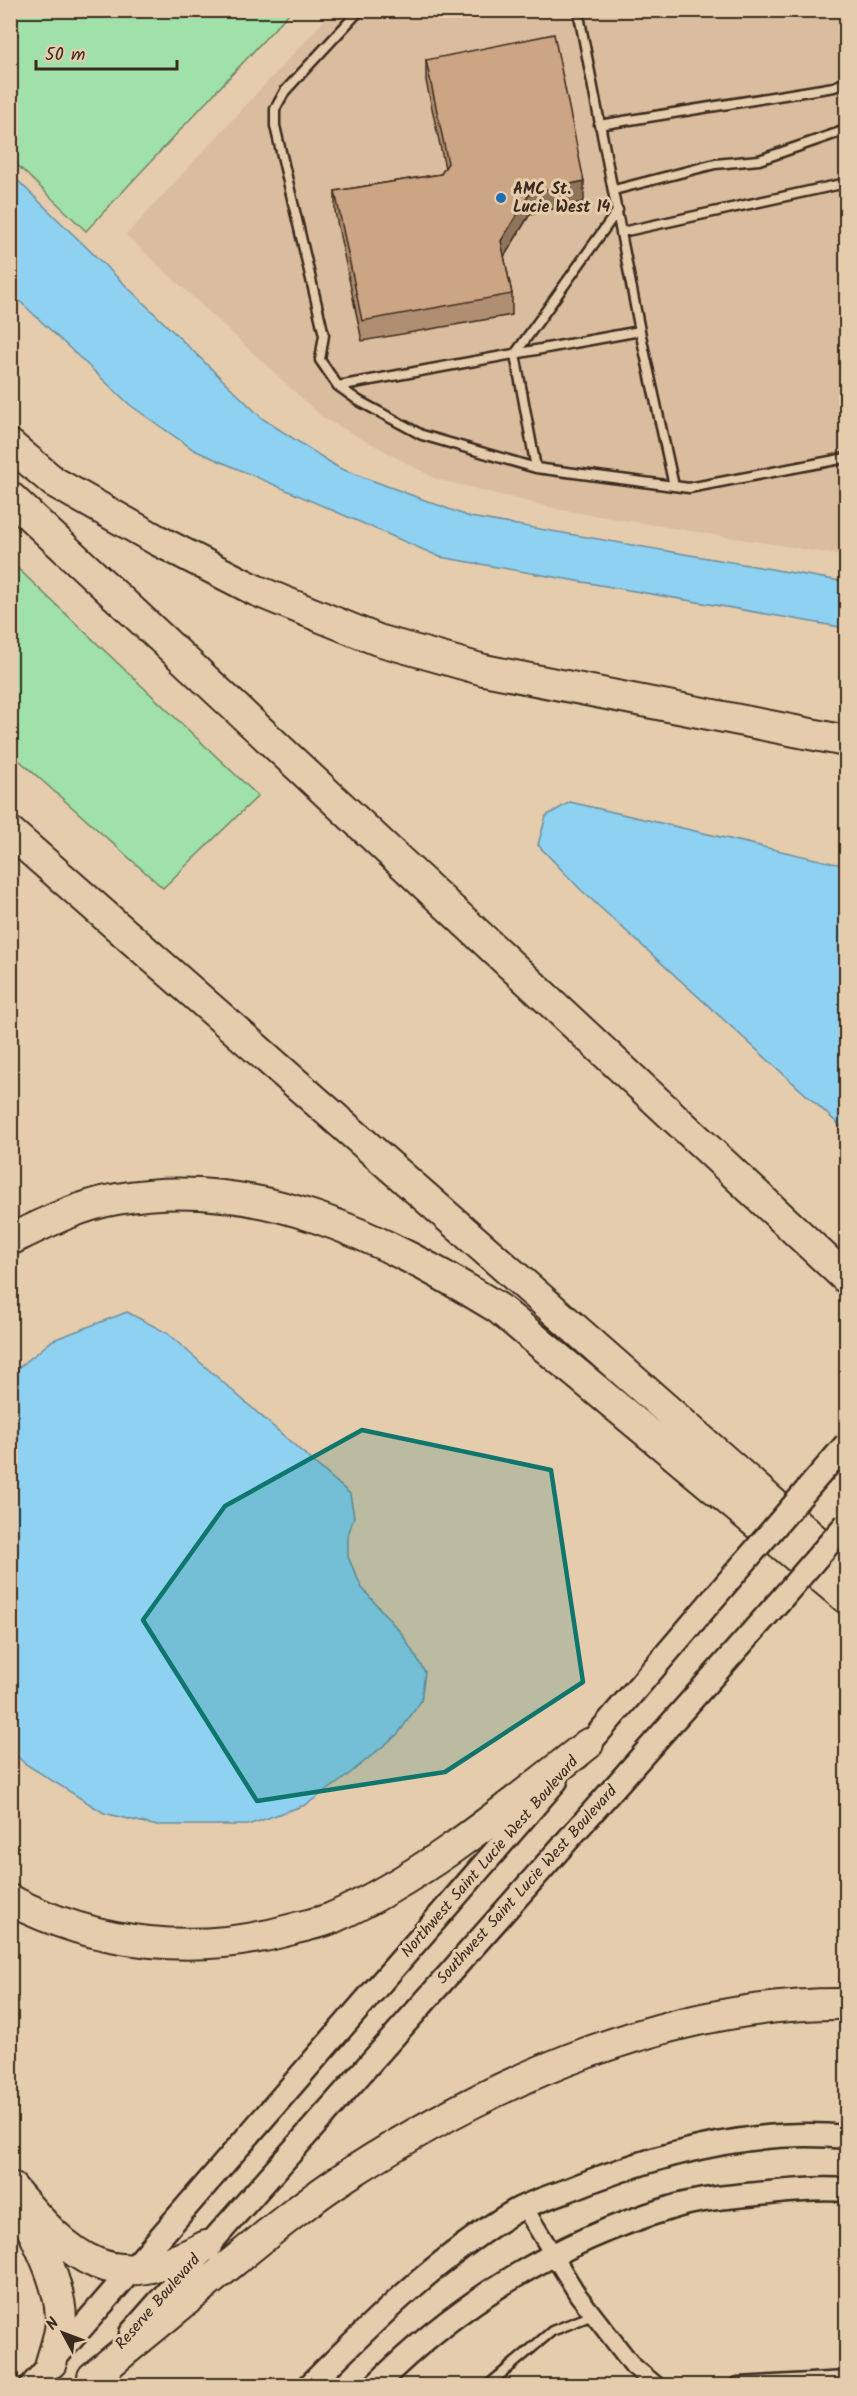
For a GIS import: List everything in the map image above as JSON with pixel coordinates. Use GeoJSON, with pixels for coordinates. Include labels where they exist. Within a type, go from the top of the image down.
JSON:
{"type":"FeatureCollection","features":[{"type":"Feature","properties":{"kind":"highway"},"geometry":{"type":"LineString","coordinates":[[10,445],[54,482],[157,540],[255,590],[378,640],[484,670],[846,741]]}},
{"type":"Feature","properties":{"kind":"highway"},"geometry":{"type":"LineString","coordinates":[[10,497],[846,1278]]}},
{"type":"Feature","properties":{"kind":"highway"},"geometry":{"type":"LineString","coordinates":[[10,832],[846,1567]]}},
{"type":"Feature","properties":{"kind":"highway"},"geometry":{"type":"LineString","coordinates":[[10,1240],[44,1223],[115,1199],[191,1192],[262,1200],[348,1228],[437,1270],[498,1308],[846,1598]]}},
{"type":"Feature","properties":{"kind":"highway"},"geometry":{"type":"LineString","coordinates":[[10,1900],[44,1917],[90,1933],[154,1943],[209,1944],[261,1938],[331,1918],[405,1880],[493,1818],[588,1744]]}},
{"type":"Feature","properties":{"kind":"highway"},"geometry":{"type":"LineString","coordinates":[[89,2381],[291,2215],[351,2172],[434,2124],[533,2074],[614,2043],[708,2018],[812,2004],[846,2004]]}},
{"type":"Feature","properties":{"kind":"highway"},"geometry":{"type":"LineString","coordinates":[[11,2187],[47,2230],[72,2252],[97,2265],[132,2269],[166,2265],[206,2246]]}},
{"type":"Feature","properties":{"kind":"highway"},"geometry":{"type":"LineString","coordinates":[[11,2187],[41,2247],[56,2293],[60,2329],[51,2362]]}},
{"type":"Feature","properties":{"kind":"main road","name":"Northwest Saint Lucie West Boulevard"},"geometry":{"type":"LineString","coordinates":[[132,2269],[846,1444]]}},
{"type":"Feature","properties":{"kind":"main road","name":"Southwest Saint Lucie West Boulevard"},"geometry":{"type":"LineString","coordinates":[[206,2246],[783,1598],[846,1524]]}},
{"type":"Feature","properties":{"kind":"main road"},"geometry":{"type":"LineString","coordinates":[[309,2385],[438,2266],[524,2207],[603,2176],[682,2151],[766,2138],[846,2137]]}},
{"type":"Feature","properties":{"kind":"main road"},"geometry":{"type":"LineString","coordinates":[[375,2385],[450,2319],[530,2266],[590,2237],[671,2207],[750,2194],[822,2188],[846,2190]]}},
{"type":"Feature","properties":{"kind":"main road","name":"Reserve Boulevard"},"geometry":{"type":"LineString","coordinates":[[89,2381],[206,2246]]}},
{"type":"Feature","properties":{"kind":"main road"},"geometry":{"type":"LineString","coordinates":[[31,2385],[132,2269]]}},
{"type":"Feature","properties":{"kind":"street"},"geometry":{"type":"LineString","coordinates":[[524,2207],[552,2255],[593,2315],[633,2366],[657,2385]]}},
{"type":"Feature","properties":{"kind":"street"},"geometry":{"type":"LineString","coordinates":[[738,2385],[835,2382]]}},
{"type":"Feature","properties":{"kind":"lane"},"geometry":{"type":"LineString","coordinates":[[360,10],[285,92],[275,109],[275,126],[324,335],[320,360],[338,386],[359,401],[422,435],[536,468],[689,488],[846,458]]}},
{"type":"Feature","properties":{"kind":"lane"},"geometry":{"type":"LineString","coordinates":[[578,10],[640,332],[674,486]]}},
{"type":"Feature","properties":{"kind":"lane"},"geometry":{"type":"LineString","coordinates":[[599,125],[834,87],[846,82]]}},
{"type":"Feature","properties":{"kind":"lane"},"geometry":{"type":"LineString","coordinates":[[614,190],[715,164],[759,160],[846,130]]}},
{"type":"Feature","properties":{"kind":"lane"},"geometry":{"type":"LineString","coordinates":[[622,232],[846,183]]}},
{"type":"Feature","properties":{"kind":"lane"},"geometry":{"type":"LineString","coordinates":[[536,468],[515,354],[618,210]]}},
{"type":"Feature","properties":{"kind":"lane"},"geometry":{"type":"LineString","coordinates":[[338,386],[640,332]]}},
{"type":"Feature","properties":{"kind":"lane"},"geometry":{"type":"LineString","coordinates":[[487,2385],[552,2331],[593,2315]]}},
{"type":"Feature","properties":{"kind":"highlighted area"},"geometry":{"type":"Polygon","coordinates":[[[362,1430],[551,1470],[583,1682],[445,1772],[257,1801],[143,1620],[225,1506],[362,1430]]]}},
{"type":"Feature","properties":{"kind":"shaded area"},"geometry":{"type":"Polygon","coordinates":[[[333,11],[846,11],[846,556],[561,510],[436,479],[322,417],[126,235],[333,11]]]}},
{"type":"Feature","properties":{"kind":"green space"},"geometry":{"type":"Polygon","coordinates":[[[10,11],[291,11],[86,231],[11,159],[10,11]]]}},
{"type":"Feature","properties":{"kind":"green space"},"geometry":{"type":"Polygon","coordinates":[[[10,561],[258,796],[163,888],[11,753],[10,561]]]}},
{"type":"Feature","properties":{"kind":"water"},"geometry":{"type":"Polygon","coordinates":[[[10,173],[263,419],[339,468],[470,517],[846,582],[846,628],[440,557],[194,450],[130,405],[11,293],[10,173]]]}},
{"type":"Feature","properties":{"kind":"water"},"geometry":{"type":"Polygon","coordinates":[[[570,802],[846,866],[846,1131],[581,890],[538,845],[546,816],[570,802]]]}},
{"type":"Feature","properties":{"kind":"water"},"geometry":{"type":"Polygon","coordinates":[[[127,1312],[167,1333],[350,1494],[354,1517],[348,1535],[348,1557],[362,1588],[402,1634],[425,1672],[421,1701],[398,1734],[338,1783],[305,1805],[248,1825],[153,1825],[104,1813],[24,1763],[11,1750],[11,1374],[53,1340],[127,1312]]]}},
{"type":"Feature","properties":{"kind":"building","name":"AMC St. Lucie West 14"},"geometry":{"type":"Polygon","coordinates":[[[554,34],[584,181],[530,193],[501,241],[512,294],[362,321],[335,191],[441,174],[448,163],[426,60],[554,34]]]}},
{"type":"Feature","properties":{"kind":"place","name":"AMC St. Lucie West 14"},"geometry":{"type":"Point","coordinates":[501,198]}}]}
